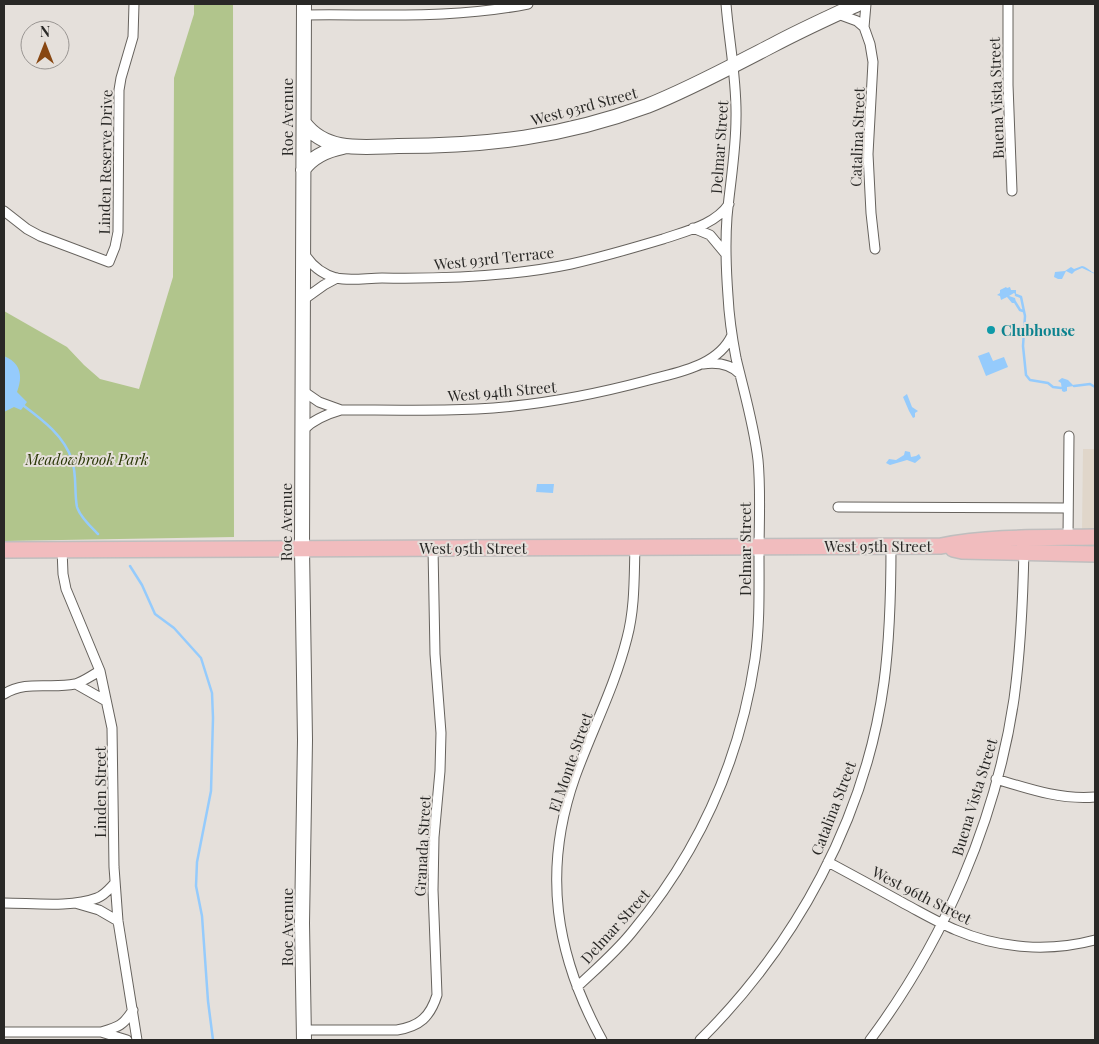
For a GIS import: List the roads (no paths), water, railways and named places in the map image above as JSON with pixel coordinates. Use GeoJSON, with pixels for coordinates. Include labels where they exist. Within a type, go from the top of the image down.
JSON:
{"type":"FeatureCollection","features":[{"type":"Feature","properties":{"kind":"main road","name":"West 93rd Street"},"geometry":{"type":"LineString","coordinates":[[304,123],[315,135],[343,147],[466,145],[502,142],[537,136],[581,126],[647,106],[680,92],[858,4]]}},
{"type":"Feature","properties":{"kind":"main road","name":"Roe Avenue"},"geometry":{"type":"LineString","coordinates":[[304,9],[302,549],[305,740],[302,923],[304,1035]]}},
{"type":"Feature","properties":{"kind":"main road"},"geometry":{"type":"LineString","coordinates":[[303,170],[315,158],[343,147]]}},
{"type":"Feature","properties":{"kind":"main road","name":"West 95th Street"},"geometry":{"type":"LineString","coordinates":[[4,550],[942,546],[961,542],[1024,538],[1095,537]]}},
{"type":"Feature","properties":{"kind":"main road","name":"West 95th Street"},"geometry":{"type":"LineString","coordinates":[[942,546],[962,552],[1095,554]]}},
{"type":"Feature","properties":{"kind":"street","name":"Linden Reserve Drive"},"geometry":{"type":"LineString","coordinates":[[4,211],[27,230],[108,262],[115,247],[118,232],[119,90],[133,36],[134,4]]}},
{"type":"Feature","properties":{"kind":"street"},"geometry":{"type":"LineString","coordinates":[[449,4],[449,14]]}},
{"type":"Feature","properties":{"kind":"street"},"geometry":{"type":"LineString","coordinates":[[304,9],[449,14],[482,12],[528,4]]}},
{"type":"Feature","properties":{"kind":"street","name":"Delmar Street"},"geometry":{"type":"LineString","coordinates":[[577,987],[631,934],[679,869],[700,832],[715,800],[739,736],[749,694],[758,626],[758,463],[750,409],[732,335],[726,254],[736,121],[733,66],[726,4]]}},
{"type":"Feature","properties":{"kind":"street","name":"Catalina Street"},"geometry":{"type":"LineString","coordinates":[[866,4],[864,27],[870,44],[873,62],[868,154],[874,249]]}},
{"type":"Feature","properties":{"kind":"street","name":"Buena Vista Street"},"geometry":{"type":"LineString","coordinates":[[1008,4],[1008,85],[1012,191]]}},
{"type":"Feature","properties":{"kind":"street"},"geometry":{"type":"LineString","coordinates":[[838,14],[857,21],[864,27]]}},
{"type":"Feature","properties":{"kind":"street","name":"West 93rd Terrace"},"geometry":{"type":"LineString","coordinates":[[303,251],[315,267],[337,278],[471,277],[520,272],[570,264],[614,253],[693,228],[719,215],[729,203]]}},
{"type":"Feature","properties":{"kind":"street"},"geometry":{"type":"LineString","coordinates":[[693,228],[710,235],[726,254]]}},
{"type":"Feature","properties":{"kind":"street"},"geometry":{"type":"LineString","coordinates":[[303,300],[337,278]]}},
{"type":"Feature","properties":{"kind":"street","name":"West 94th Street"},"geometry":{"type":"LineString","coordinates":[[703,364],[723,349],[732,335]]}},
{"type":"Feature","properties":{"kind":"street","name":"West 94th Street"},"geometry":{"type":"LineString","coordinates":[[303,430],[324,416],[341,410],[443,410],[523,405],[616,389],[703,364],[716,363],[726,365],[740,374]]}},
{"type":"Feature","properties":{"kind":"street"},"geometry":{"type":"LineString","coordinates":[[303,390],[319,402],[341,410]]}},
{"type":"Feature","properties":{"kind":"street"},"geometry":{"type":"LineString","coordinates":[[1068,538],[1069,436]]}},
{"type":"Feature","properties":{"kind":"street"},"geometry":{"type":"LineString","coordinates":[[838,507],[1068,508]]}},
{"type":"Feature","properties":{"kind":"street","name":"Buena Vista Street"},"geometry":{"type":"LineString","coordinates":[[870,1040],[902,994],[942,923],[971,858],[982,828],[1011,716],[1023,614],[1024,538]]}},
{"type":"Feature","properties":{"kind":"street","name":"Catalina Street"},"geometry":{"type":"LineString","coordinates":[[700,1040],[742,996],[766,966],[805,906],[828,862],[854,802],[876,726],[884,684],[892,602],[892,546]]}},
{"type":"Feature","properties":{"kind":"street","name":"El Monte Street"},"geometry":{"type":"LineString","coordinates":[[577,987],[565,949],[560,925],[557,869],[560,838],[566,806],[576,776],[614,682],[628,636],[634,600],[635,547]]}},
{"type":"Feature","properties":{"kind":"street","name":"Granada Street"},"geometry":{"type":"LineString","coordinates":[[304,1035],[410,1028],[428,1015],[434,1006],[437,995],[433,890],[434,837],[440,771],[441,734],[435,654],[433,548]]}},
{"type":"Feature","properties":{"kind":"street","name":"Linden Street"},"geometry":{"type":"LineString","coordinates":[[62,549],[66,589],[100,671],[113,737],[115,883],[118,921],[138,1040]]}},
{"type":"Feature","properties":{"kind":"street"},"geometry":{"type":"LineString","coordinates":[[4,694],[12,689],[23,686],[76,684],[100,671]]}},
{"type":"Feature","properties":{"kind":"street"},"geometry":{"type":"LineString","coordinates":[[76,684],[106,701]]}},
{"type":"Feature","properties":{"kind":"street"},"geometry":{"type":"LineString","coordinates":[[996,779],[1038,792],[1063,797],[1095,797]]}},
{"type":"Feature","properties":{"kind":"street","name":"West 96th Street"},"geometry":{"type":"LineString","coordinates":[[828,862],[942,923],[980,939],[1005,945],[1034,947],[1059,947],[1095,940]]}},
{"type":"Feature","properties":{"kind":"street"},"geometry":{"type":"LineString","coordinates":[[4,904],[75,903],[98,898],[115,883]]}},
{"type":"Feature","properties":{"kind":"street"},"geometry":{"type":"LineString","coordinates":[[75,903],[99,910],[118,921]]}},
{"type":"Feature","properties":{"kind":"street"},"geometry":{"type":"LineString","coordinates":[[577,987],[602,1040]]}},
{"type":"Feature","properties":{"kind":"street"},"geometry":{"type":"LineString","coordinates":[[4,1032],[101,1032],[126,1022],[133,1010]]}},
{"type":"Feature","properties":{"kind":"street"},"geometry":{"type":"LineString","coordinates":[[101,1032],[127,1040]]}},
{"type":"Feature","properties":{"kind":"water"},"geometry":{"type":"Polygon","coordinates":[[[1082,266],[1095,274],[1082,268],[1072,274],[1066,271],[1062,279],[1054,277],[1055,272],[1082,266]]]}},
{"type":"Feature","properties":{"kind":"water"},"geometry":{"type":"Polygon","coordinates":[[[1006,287],[1016,290],[1016,295],[1014,293],[1009,296],[1015,298],[1016,302],[1012,303],[1007,297],[1001,300],[1000,296],[997,295],[1000,293],[1000,290],[1006,287]]]}},
{"type":"Feature","properties":{"kind":"water"},"geometry":{"type":"Polygon","coordinates":[[[989,352],[993,361],[1004,357],[1008,367],[986,376],[978,356],[989,352]]]}},
{"type":"Feature","properties":{"kind":"water"},"geometry":{"type":"Polygon","coordinates":[[[4,356],[14,362],[19,371],[20,381],[17,392],[27,402],[21,410],[14,407],[4,412],[4,356]]]}},
{"type":"Feature","properties":{"kind":"water"},"geometry":{"type":"Polygon","coordinates":[[[1062,378],[1068,380],[1074,386],[1067,387],[1067,391],[1062,391],[1061,383],[1058,381],[1062,378]]]}},
{"type":"Feature","properties":{"kind":"water"},"geometry":{"type":"Polygon","coordinates":[[[907,394],[912,407],[918,411],[913,418],[903,397],[907,394]]]}},
{"type":"Feature","properties":{"kind":"water"},"geometry":{"type":"Polygon","coordinates":[[[905,451],[910,452],[911,457],[919,454],[921,458],[915,463],[907,460],[890,465],[886,463],[889,459],[896,460],[904,455],[905,451]]]}},
{"type":"Feature","properties":{"kind":"water"},"geometry":{"type":"Polygon","coordinates":[[[537,484],[554,484],[553,493],[536,492],[537,484]]]}},
{"type":"Feature","properties":{"kind":"waterway"},"geometry":{"type":"LineString","coordinates":[[1016,295],[1021,297],[1025,316],[1023,346],[1026,375],[1030,380],[1048,383],[1053,387],[1061,388]]}},
{"type":"Feature","properties":{"kind":"waterway"},"geometry":{"type":"LineString","coordinates":[[1015,302],[1020,310],[1023,311]]}},
{"type":"Feature","properties":{"kind":"waterway"},"geometry":{"type":"LineString","coordinates":[[1074,386],[1090,384],[1095,387]]}},
{"type":"Feature","properties":{"kind":"waterway"},"geometry":{"type":"LineString","coordinates":[[24,406],[46,423],[64,444],[74,466],[78,511],[98,534]]}},
{"type":"Feature","properties":{"kind":"waterway"},"geometry":{"type":"LineString","coordinates":[[130,566],[142,585],[155,614],[174,628],[201,658],[212,693],[211,791],[197,862],[196,886],[202,916],[208,1001],[213,1040]]}},
{"type":"Feature","properties":{"kind":"place","name":"Clubhouse"},"geometry":{"type":"Point","coordinates":[991,330]}},
{"type":"Feature","properties":{"kind":"park label","name":"Meadowbrook Park"},"geometry":{"type":"Point","coordinates":[87,459]}}]}
